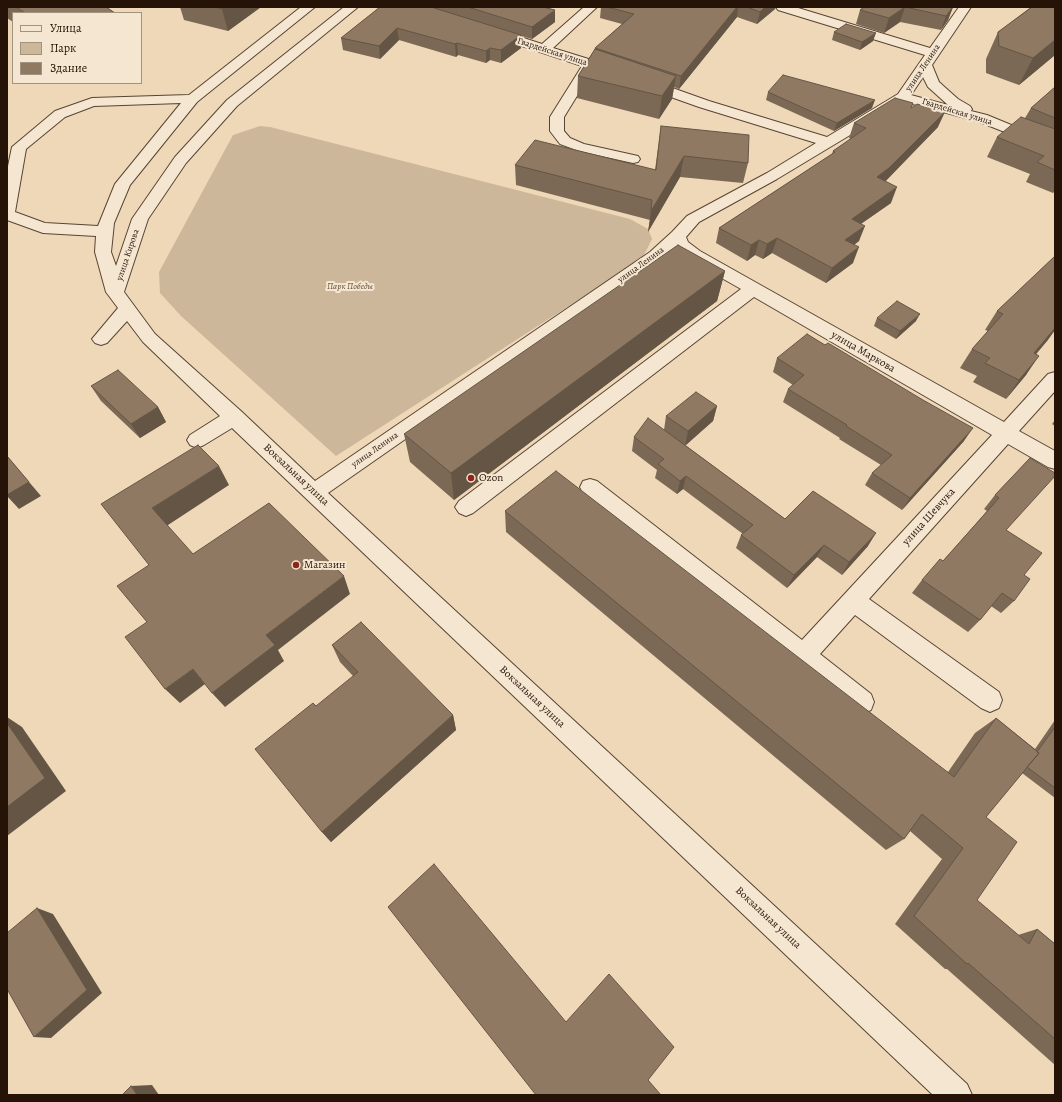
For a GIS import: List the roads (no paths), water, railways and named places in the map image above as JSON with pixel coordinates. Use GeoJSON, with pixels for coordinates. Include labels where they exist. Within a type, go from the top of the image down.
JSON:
{"type":"FeatureCollection","features":[{"type":"Feature","properties":{"kind":"street","name":"улица Кирова"},"geometry":{"type":"LineString","coordinates":[[121,301],[103,252],[106,223],[123,184],[192,99],[310,7]]}},
{"type":"Feature","properties":{"kind":"street","name":"улица Кирова"},"geometry":{"type":"LineString","coordinates":[[121,301],[140,219],[180,160],[232,103],[352,7]]}},
{"type":"Feature","properties":{"kind":"street"},"geometry":{"type":"LineString","coordinates":[[544,49],[591,7]]}},
{"type":"Feature","properties":{"kind":"street"},"geometry":{"type":"LineString","coordinates":[[782,7],[929,59],[933,84],[953,102],[982,118]]}},
{"type":"Feature","properties":{"kind":"street","name":"улица Ленина"},"geometry":{"type":"LineString","coordinates":[[314,492],[656,256],[678,236],[693,219],[828,142],[903,97],[965,7]]}},
{"type":"Feature","properties":{"kind":"street","name":"Гвардейская улица"},"geometry":{"type":"LineString","coordinates":[[478,28],[590,64],[704,104],[828,142]]}},
{"type":"Feature","properties":{"kind":"street"},"geometry":{"type":"LineString","coordinates":[[590,64],[557,117],[557,131],[565,140],[579,147],[633,159]]}},
{"type":"Feature","properties":{"kind":"street","name":"Гвардейская улица"},"geometry":{"type":"LineString","coordinates":[[903,97],[982,118],[1055,148]]}},
{"type":"Feature","properties":{"kind":"street"},"geometry":{"type":"LineString","coordinates":[[105,232],[43,228],[7,214],[19,147],[60,114],[92,102],[192,99]]}},
{"type":"Feature","properties":{"kind":"street","name":"улица Маркова"},"geometry":{"type":"LineString","coordinates":[[678,236],[681,244],[694,255],[1055,461]]}},
{"type":"Feature","properties":{"kind":"street"},"geometry":{"type":"LineString","coordinates":[[466,507],[752,289]]}},
{"type":"Feature","properties":{"kind":"street"},"geometry":{"type":"LineString","coordinates":[[102,339],[121,301]]}},
{"type":"Feature","properties":{"kind":"street","name":"Вокзальная улица"},"geometry":{"type":"LineString","coordinates":[[121,301],[149,338],[956,1095]]}},
{"type":"Feature","properties":{"kind":"street","name":"улица Шевчука"},"geometry":{"type":"LineString","coordinates":[[803,656],[1055,379]]}},
{"type":"Feature","properties":{"kind":"street"},"geometry":{"type":"LineString","coordinates":[[197,440],[234,417]]}},
{"type":"Feature","properties":{"kind":"street"},"geometry":{"type":"LineString","coordinates":[[590,487],[862,702]]}},
{"type":"Feature","properties":{"kind":"street"},"geometry":{"type":"LineString","coordinates":[[854,600],[990,700]]}},
{"type":"Feature","properties":{"kind":"place","name":"Ozon"},"geometry":{"type":"Point","coordinates":[471,478]}},
{"type":"Feature","properties":{"kind":"place","name":"Магазин"},"geometry":{"type":"Point","coordinates":[296,565]}},
{"type":"Feature","properties":{"kind":"park label","name":"Парк Победы"},"geometry":{"type":"Point","coordinates":[350,287]}}]}
